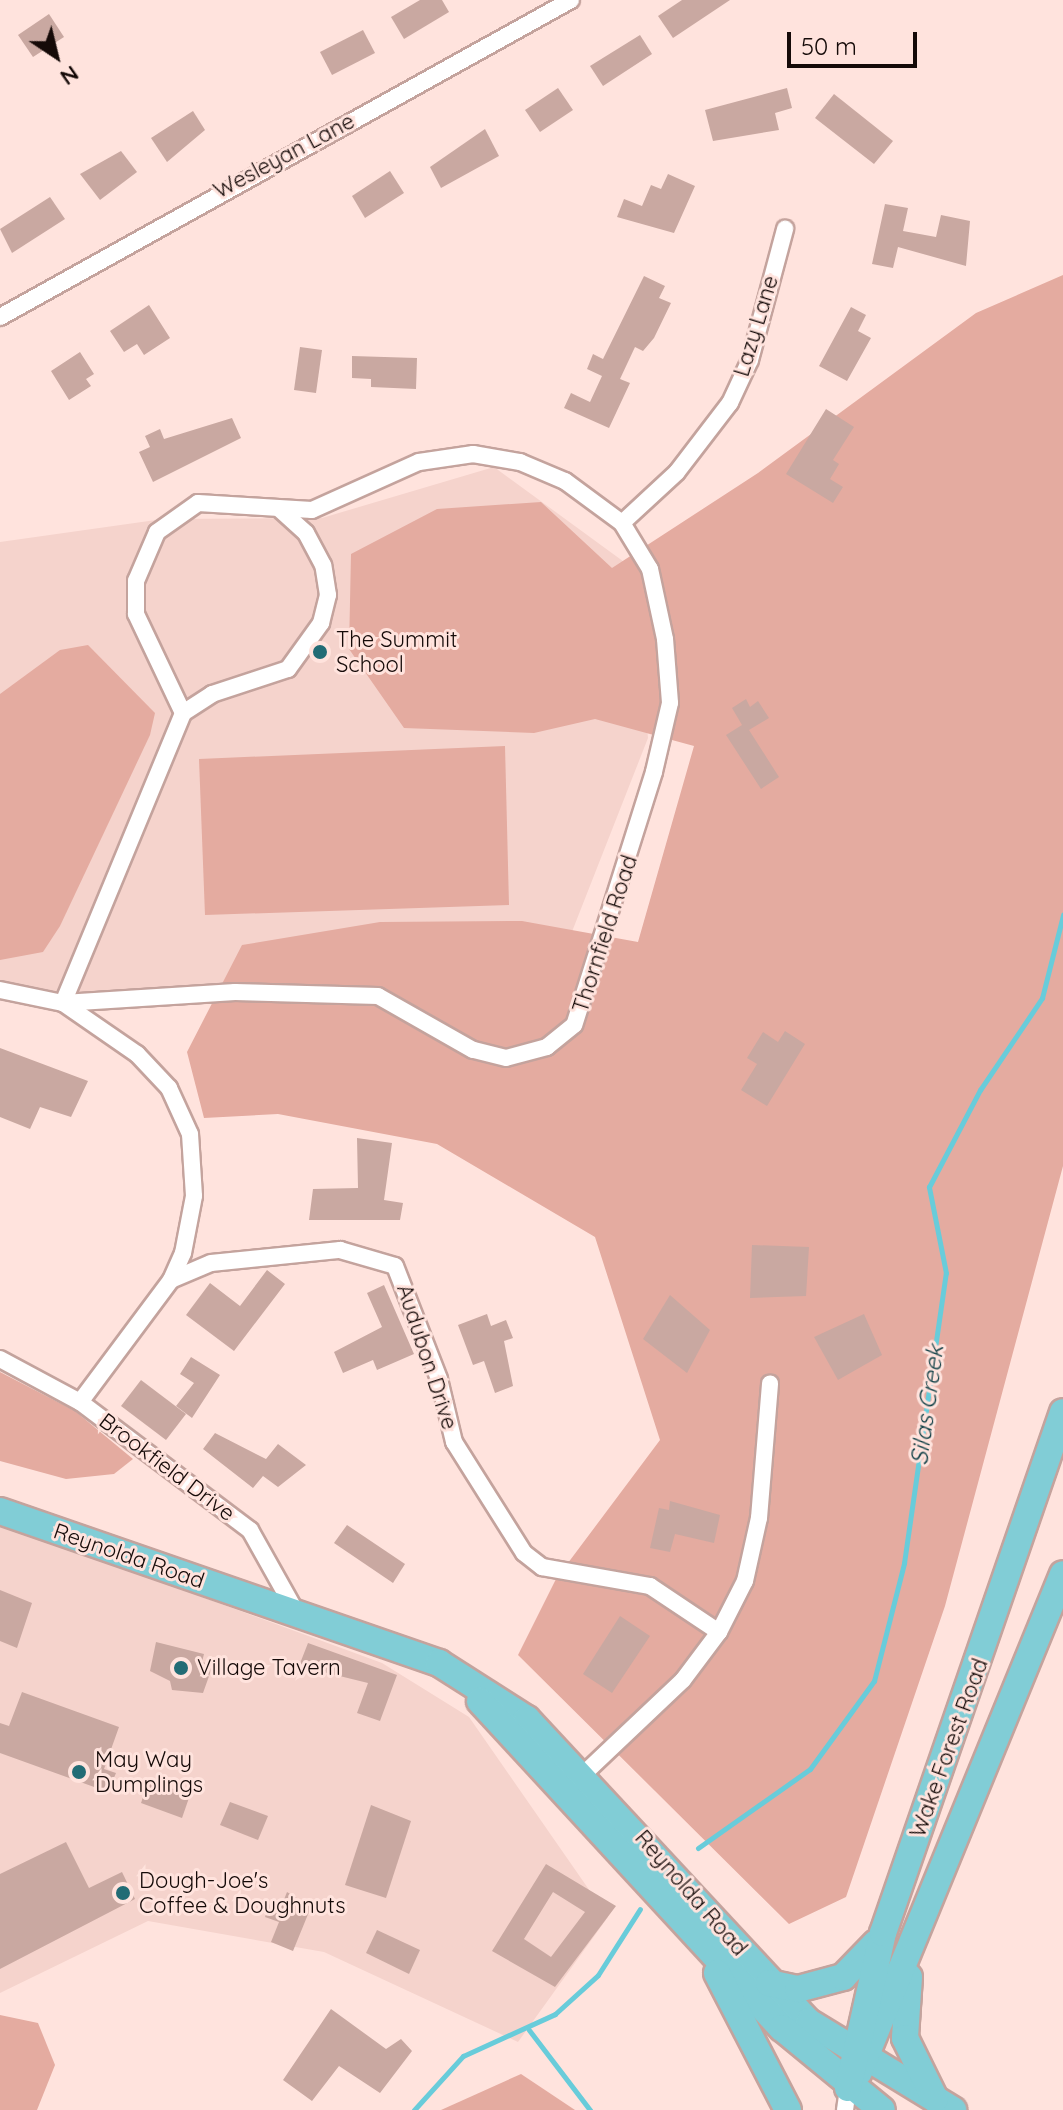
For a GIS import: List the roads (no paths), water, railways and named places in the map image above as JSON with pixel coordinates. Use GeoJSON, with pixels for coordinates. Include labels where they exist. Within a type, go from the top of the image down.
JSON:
{"type":"FeatureCollection","features":[{"type":"Feature","properties":{"kind":"main road","name":"Wake Forest Road"},"geometry":{"type":"LineString","coordinates":[[846,2099],[860,2054],[883,1933],[1063,1412]]}},
{"type":"Feature","properties":{"kind":"main road","name":"Reynolda Road"},"geometry":{"type":"LineString","coordinates":[[0,1511],[439,1663],[527,1719],[698,1938],[846,2099],[882,2110]]}},
{"type":"Feature","properties":{"kind":"main road","name":"Wake Forest Road"},"geometry":{"type":"LineString","coordinates":[[860,2054],[911,1952],[1063,1574]]}},
{"type":"Feature","properties":{"kind":"main road","name":"Reynolda Road"},"geometry":{"type":"LineString","coordinates":[[575,1782],[809,2022],[945,2106]]}},
{"type":"Feature","properties":{"kind":"main road"},"geometry":{"type":"LineString","coordinates":[[769,1983],[798,1989],[843,1977],[883,1933]]}},
{"type":"Feature","properties":{"kind":"main road"},"geometry":{"type":"LineString","coordinates":[[698,1938],[788,2110]]}},
{"type":"Feature","properties":{"kind":"main road"},"geometry":{"type":"LineString","coordinates":[[911,1952],[905,2038],[945,2106]]}},
{"type":"Feature","properties":{"kind":"street","name":"Wesleyan Lane"},"geometry":{"type":"LineString","coordinates":[[0,317],[571,0]]}},
{"type":"Feature","properties":{"kind":"street","name":"Lazy Lane"},"geometry":{"type":"LineString","coordinates":[[622,523],[677,472],[730,403],[750,360],[785,229]]}},
{"type":"Feature","properties":{"kind":"street","name":"Thornfield Road"},"geometry":{"type":"LineString","coordinates":[[63,1003],[322,992],[394,999],[497,1057],[521,1056],[567,1035],[592,987],[670,703],[650,569],[622,523],[565,481],[520,462],[473,454],[419,462],[326,507],[279,509],[198,503],[165,523],[144,555],[136,614],[183,713]]}},
{"type":"Feature","properties":{"kind":"street"},"geometry":{"type":"LineString","coordinates":[[63,1003],[183,713],[212,694],[288,669],[321,623],[328,595],[319,553],[279,509]]}},
{"type":"Feature","properties":{"kind":"street"},"geometry":{"type":"LineString","coordinates":[[0,990],[63,1003],[151,1066],[184,1118],[194,1206],[171,1280],[80,1402]]}},
{"type":"Feature","properties":{"kind":"street","name":"Audubon Drive"},"geometry":{"type":"LineString","coordinates":[[171,1280],[211,1263],[340,1250],[377,1255],[403,1279],[454,1442],[524,1553],[542,1567],[650,1586],[719,1632]]}},
{"type":"Feature","properties":{"kind":"street","name":"Brookfield Drive"},"geometry":{"type":"LineString","coordinates":[[0,1359],[80,1402],[250,1530],[296,1612]]}},
{"type":"Feature","properties":{"kind":"street"},"geometry":{"type":"LineString","coordinates":[[575,1782],[683,1680],[719,1632],[745,1581],[759,1518],[770,1383]]}},
{"type":"Feature","properties":{"kind":"waterway","name":"Silas Creek"},"geometry":{"type":"LineString","coordinates":[[698,1848],[810,1769],[874,1681],[904,1563],[946,1273],[929,1187],[980,1090],[1042,998],[1063,915]]}},
{"type":"Feature","properties":{"kind":"waterway","name":"Silas Creek"},"geometry":{"type":"LineString","coordinates":[[414,2110],[463,2056],[555,2014],[598,1975],[640,1909]]}},
{"type":"Feature","properties":{"kind":"waterway"},"geometry":{"type":"LineString","coordinates":[[529,2030],[590,2110]]}},
{"type":"Feature","properties":{"kind":"place","name":"The Summit School"},"geometry":{"type":"Point","coordinates":[320,652]}},
{"type":"Feature","properties":{"kind":"place","name":"Village Tavern"},"geometry":{"type":"Point","coordinates":[181,1668]}},
{"type":"Feature","properties":{"kind":"place","name":"May Way Dumplings"},"geometry":{"type":"Point","coordinates":[79,1772]}},
{"type":"Feature","properties":{"kind":"place","name":"Dough-Joe's Coffee & Doughnuts"},"geometry":{"type":"Point","coordinates":[123,1893]}}]}
